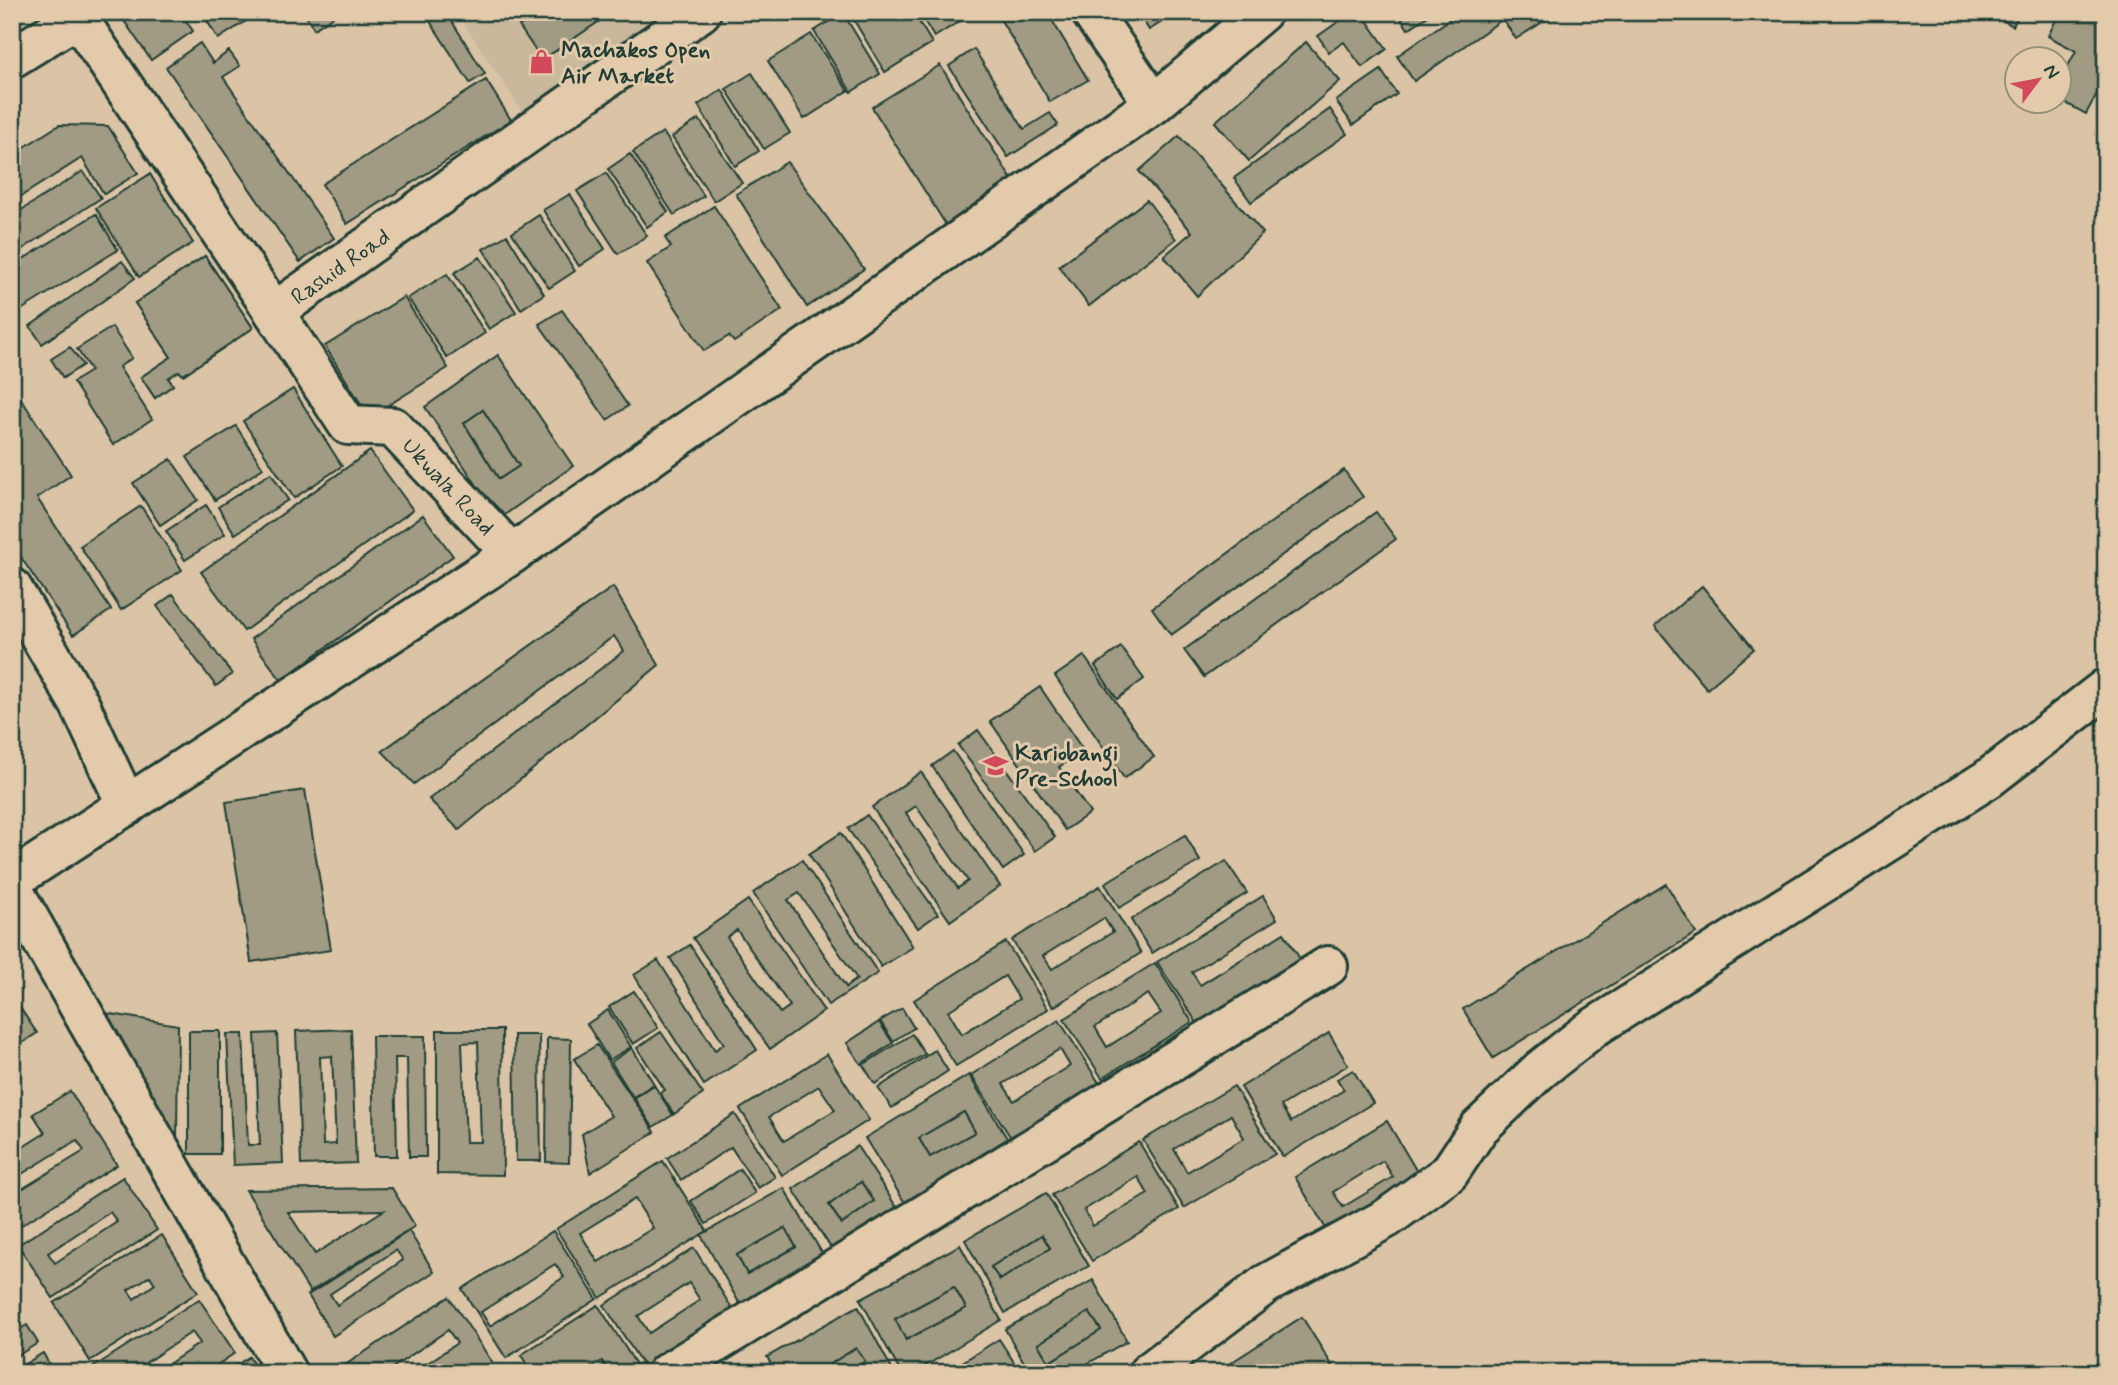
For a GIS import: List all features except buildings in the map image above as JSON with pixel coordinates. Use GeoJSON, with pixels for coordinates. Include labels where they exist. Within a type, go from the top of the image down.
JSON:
{"type":"FeatureCollection","features":[{"type":"Feature","properties":{"kind":"street","name":"Rashid Road"},"geometry":{"type":"LineString","coordinates":[[76,15],[274,312],[702,12]]}},
{"type":"Feature","properties":{"kind":"street"},"geometry":{"type":"LineString","coordinates":[[1090,12],[1154,104]]}},
{"type":"Feature","properties":{"kind":"street"},"geometry":{"type":"LineString","coordinates":[[12,880],[512,554],[1154,104],[1262,12]]}},
{"type":"Feature","properties":{"kind":"street"},"geometry":{"type":"LineString","coordinates":[[12,58],[76,15]]}},
{"type":"Feature","properties":{"kind":"street","name":"Ukwala Road"},"geometry":{"type":"LineString","coordinates":[[274,312],[348,425],[393,427],[512,554]]}},
{"type":"Feature","properties":{"kind":"street"},"geometry":{"type":"LineString","coordinates":[[12,588],[80,705],[127,806]]}},
{"type":"Feature","properties":{"kind":"street"},"geometry":{"type":"LineString","coordinates":[[1148,1373],[1266,1284],[1387,1218],[1449,1173],[1479,1128],[1540,1070],[1593,1028],[1988,779],[2106,688]]}},
{"type":"Feature","properties":{"kind":"street"},"geometry":{"type":"LineString","coordinates":[[12,888],[287,1373]]}},
{"type":"Feature","properties":{"kind":"street"},"geometry":{"type":"LineString","coordinates":[[667,1373],[1328,966]]}},
{"type":"Feature","properties":{"kind":"shaded area","name":"Machakos Open Air Market"},"geometry":{"type":"Polygon","coordinates":[[[456,12],[663,12],[522,111],[456,12]]]}},
{"type":"Feature","properties":{"kind":"place","name":"Machakos Open Air Market"},"geometry":{"type":"Point","coordinates":[541,62]}},
{"type":"Feature","properties":{"kind":"place","name":"Kariobangi Pre-School"},"geometry":{"type":"Point","coordinates":[995,765]}}]}
